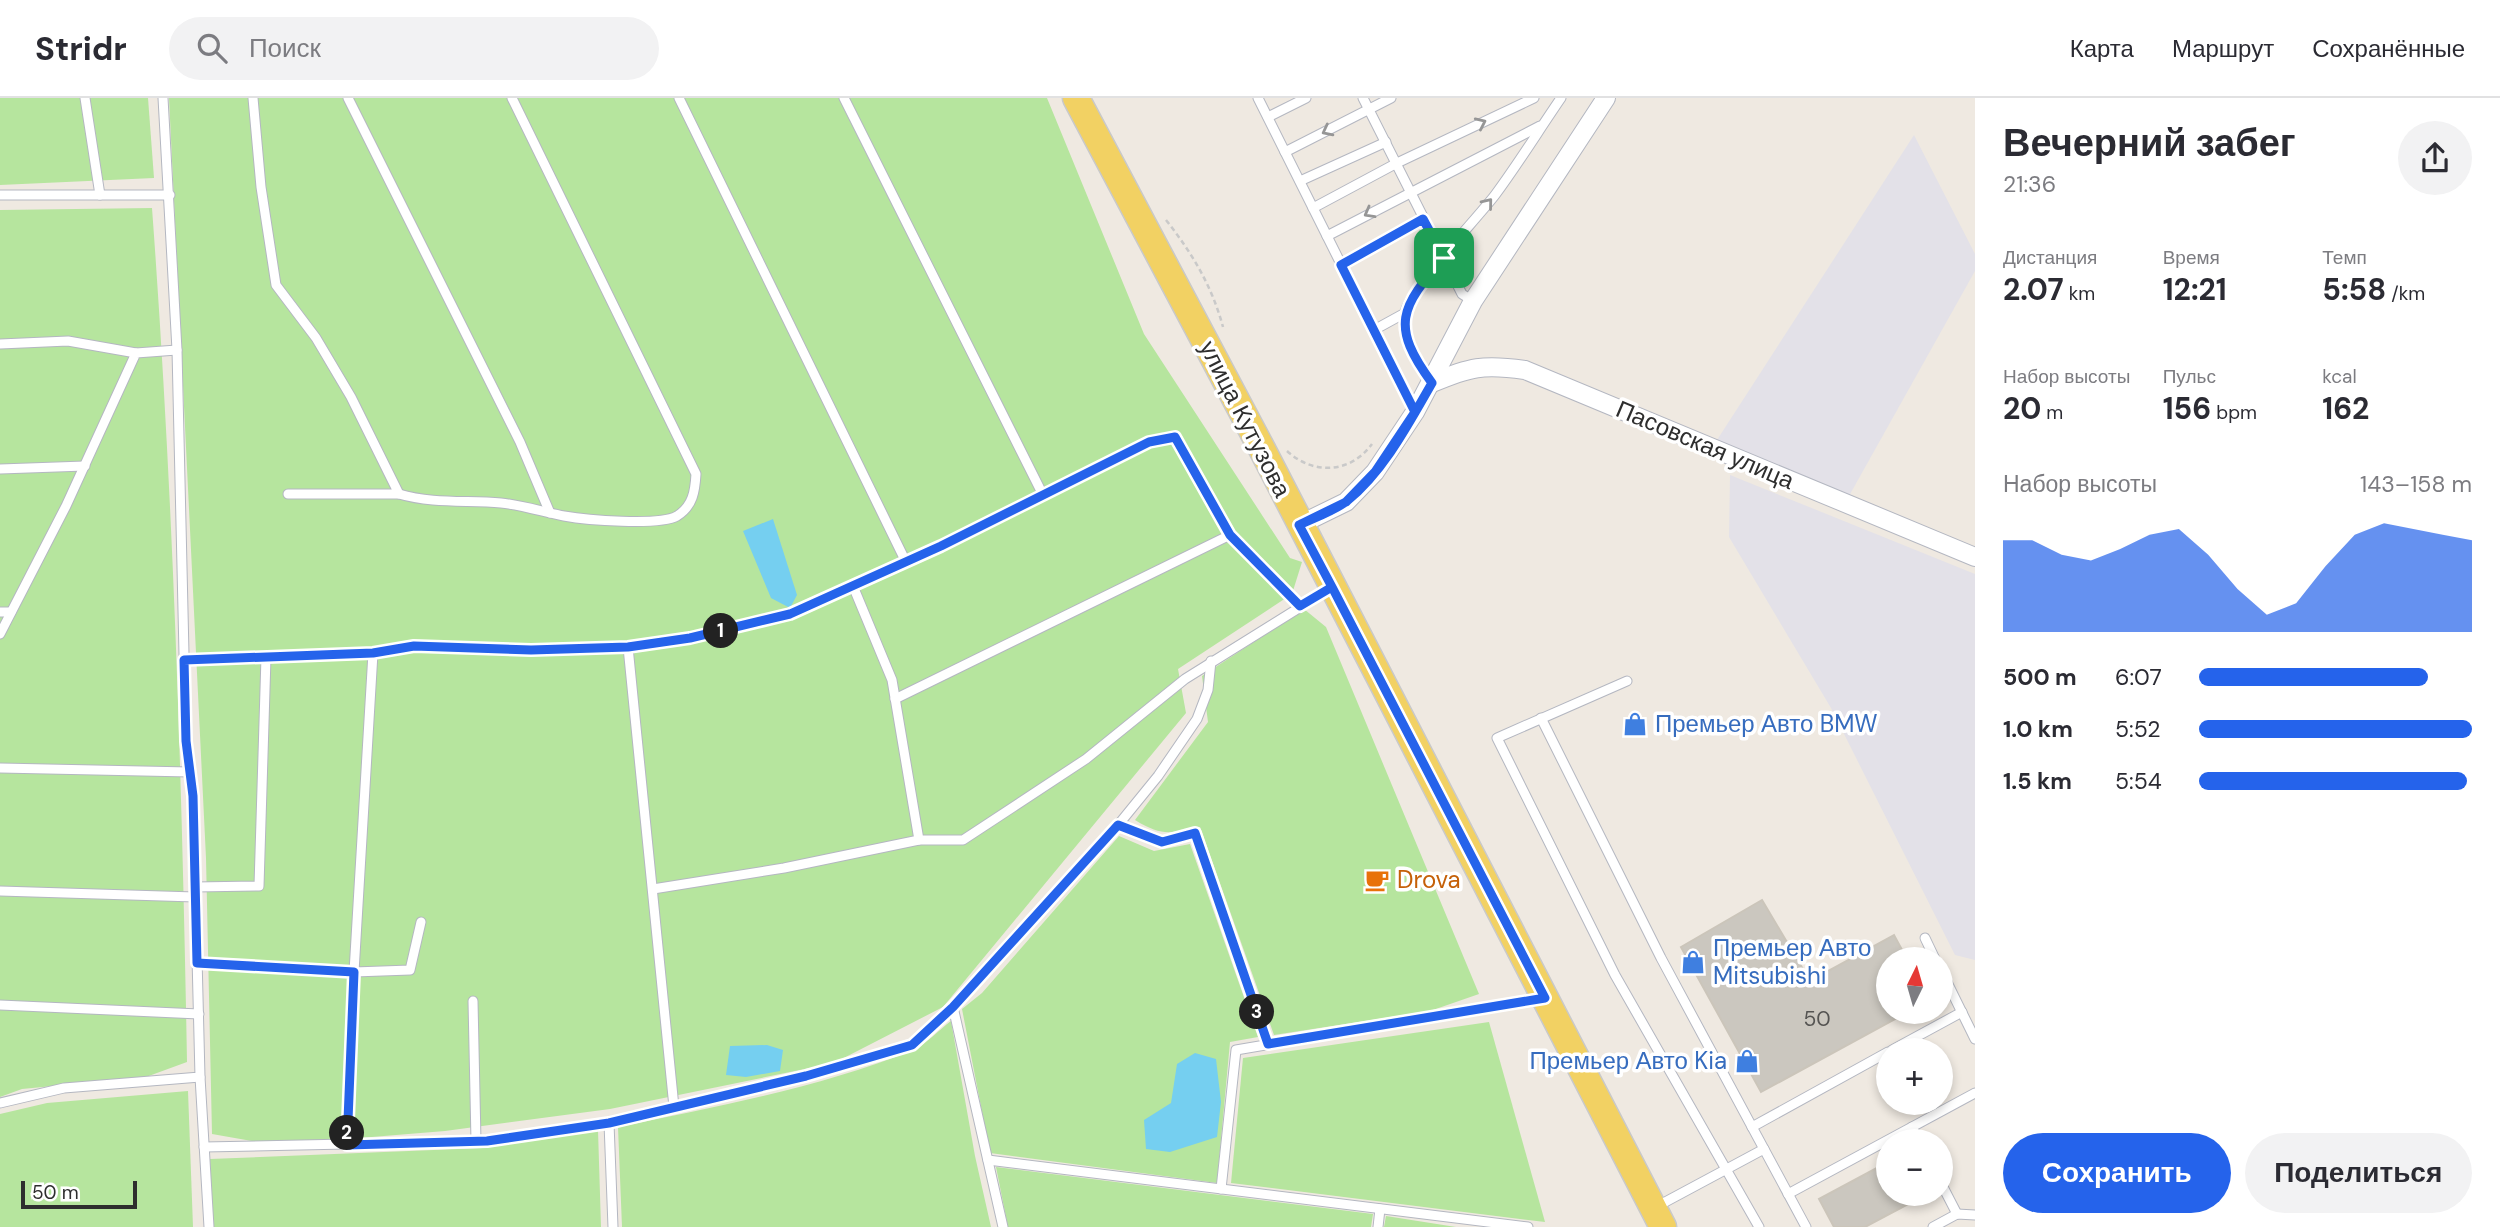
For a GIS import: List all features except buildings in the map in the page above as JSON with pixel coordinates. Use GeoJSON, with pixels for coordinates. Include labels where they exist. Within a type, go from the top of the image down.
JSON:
{"type":"FeatureCollection","features":[{"type":"Feature","properties":{"kind":"main road","name":"улица Кутузова"},"geometry":{"type":"LineString","coordinates":[[1076,98],[1658,1218]]}},
{"type":"Feature","properties":{"kind":"street"},"geometry":{"type":"LineString","coordinates":[[1299,525],[1346,502],[1375,472],[1432,383],[1473,301],[1606,98]]}},
{"type":"Feature","properties":{"kind":"street","name":"Пасовская улица"},"geometry":{"type":"LineString","coordinates":[[1432,383],[1469,368],[1495,366],[1525,370],[1975,557]]}},
{"type":"Feature","properties":{"kind":"lane"},"geometry":{"type":"LineString","coordinates":[[85,98],[100,195]]}},
{"type":"Feature","properties":{"kind":"lane"},"geometry":{"type":"LineString","coordinates":[[163,98],[177,350],[186,741],[190,772],[200,1077],[209,1227]]}},
{"type":"Feature","properties":{"kind":"lane"},"geometry":{"type":"LineString","coordinates":[[253,98],[261,187],[276,285],[316,338],[351,397],[399,495]]}},
{"type":"Feature","properties":{"kind":"lane"},"geometry":{"type":"LineString","coordinates":[[348,98],[520,442],[550,513]]}},
{"type":"Feature","properties":{"kind":"lane"},"geometry":{"type":"LineString","coordinates":[[288,494],[399,495],[419,500],[503,503],[550,513],[648,520],[675,517],[690,505],[696,474],[512,98]]}},
{"type":"Feature","properties":{"kind":"lane"},"geometry":{"type":"LineString","coordinates":[[679,98],[906,562]]}},
{"type":"Feature","properties":{"kind":"lane"},"geometry":{"type":"LineString","coordinates":[[844,98],[1043,495]]}},
{"type":"Feature","properties":{"kind":"lane"},"geometry":{"type":"LineString","coordinates":[[1258,98],[1415,412]]}},
{"type":"Feature","properties":{"kind":"lane"},"geometry":{"type":"LineString","coordinates":[[1268,117],[1294,101],[1306,98]]}},
{"type":"Feature","properties":{"kind":"lane"},"geometry":{"type":"LineString","coordinates":[[1363,98],[1462,294],[1473,301]]}},
{"type":"Feature","properties":{"kind":"lane"},"geometry":{"type":"LineString","coordinates":[[1285,152],[1391,98]]}},
{"type":"Feature","properties":{"kind":"lane"},"geometry":{"type":"LineString","coordinates":[[1313,208],[1397,163],[1534,98]]}},
{"type":"Feature","properties":{"kind":"lane"},"geometry":{"type":"LineString","coordinates":[[1432,383],[1419,365],[1406,336],[1405,313],[1414,292],[1495,195],[1561,98]]}},
{"type":"Feature","properties":{"kind":"lane"},"geometry":{"type":"LineString","coordinates":[[1327,236],[1411,190],[1543,125]]}},
{"type":"Feature","properties":{"kind":"lane"},"geometry":{"type":"LineString","coordinates":[[1300,181],[1386,142]]}},
{"type":"Feature","properties":{"kind":"lane"},"geometry":{"type":"LineString","coordinates":[[0,195],[170,195]]}},
{"type":"Feature","properties":{"kind":"lane"},"geometry":{"type":"LineString","coordinates":[[1341,265],[1423,219]]}},
{"type":"Feature","properties":{"kind":"lane"},"geometry":{"type":"LineString","coordinates":[[1374,330],[1405,313]]}},
{"type":"Feature","properties":{"kind":"lane"},"geometry":{"type":"LineString","coordinates":[[0,344],[68,341],[136,353],[177,350]]}},
{"type":"Feature","properties":{"kind":"lane"},"geometry":{"type":"LineString","coordinates":[[0,634],[85,466],[136,353]]}},
{"type":"Feature","properties":{"kind":"lane"},"geometry":{"type":"LineString","coordinates":[[184,660],[373,653],[414,646],[531,650],[628,647],[690,638],[790,614],[906,562],[1149,442],[1175,437],[1230,535],[1300,606]]}},
{"type":"Feature","properties":{"kind":"lane"},"geometry":{"type":"LineString","coordinates":[[0,469],[85,466]]}},
{"type":"Feature","properties":{"kind":"lane"},"geometry":{"type":"LineString","coordinates":[[895,699],[1230,535]]}},
{"type":"Feature","properties":{"kind":"lane"},"geometry":{"type":"LineString","coordinates":[[853,586],[892,680],[919,840]]}},
{"type":"Feature","properties":{"kind":"lane"},"geometry":{"type":"LineString","coordinates":[[653,889],[784,868],[919,840],[963,840],[1086,759],[1185,679],[1332,587]]}},
{"type":"Feature","properties":{"kind":"lane"},"geometry":{"type":"LineString","coordinates":[[0,612],[11,611]]}},
{"type":"Feature","properties":{"kind":"lane"},"geometry":{"type":"LineString","coordinates":[[628,647],[674,1107]]}},
{"type":"Feature","properties":{"kind":"lane"},"geometry":{"type":"LineString","coordinates":[[347,1145],[354,972],[373,653]]}},
{"type":"Feature","properties":{"kind":"lane"},"geometry":{"type":"LineString","coordinates":[[0,891],[195,892],[259,886],[266,657]]}},
{"type":"Feature","properties":{"kind":"lane"},"geometry":{"type":"LineString","coordinates":[[204,1147],[475,1141],[609,1123],[806,1076],[912,1045],[953,1007],[1118,825],[1158,776],[1197,719],[1208,690],[1212,661]]}},
{"type":"Feature","properties":{"kind":"lane"},"geometry":{"type":"LineString","coordinates":[[1627,681],[1497,738],[1615,975],[1759,1227]]}},
{"type":"Feature","properties":{"kind":"lane"},"geometry":{"type":"LineString","coordinates":[[1541,718],[1661,958],[1806,1227]]}},
{"type":"Feature","properties":{"kind":"lane"},"geometry":{"type":"LineString","coordinates":[[0,768],[190,772]]}},
{"type":"Feature","properties":{"kind":"lane"},"geometry":{"type":"LineString","coordinates":[[1118,825],[1162,842],[1195,833],[1268,1044]]}},
{"type":"Feature","properties":{"kind":"lane"},"geometry":{"type":"LineString","coordinates":[[197,963],[354,972],[410,970],[421,922]]}},
{"type":"Feature","properties":{"kind":"lane"},"geometry":{"type":"LineString","coordinates":[[1924,938],[1929,947]]}},
{"type":"Feature","properties":{"kind":"lane"},"geometry":{"type":"LineString","coordinates":[[1953,994],[1975,1039]]}},
{"type":"Feature","properties":{"kind":"lane"},"geometry":{"type":"LineString","coordinates":[[1222,1189],[1236,1050],[1545,998]]}},
{"type":"Feature","properties":{"kind":"lane"},"geometry":{"type":"LineString","coordinates":[[473,1001],[475,1141]]}},
{"type":"Feature","properties":{"kind":"lane"},"geometry":{"type":"LineString","coordinates":[[0,1005],[199,1014]]}},
{"type":"Feature","properties":{"kind":"lane"},"geometry":{"type":"LineString","coordinates":[[953,1007],[1003,1227]]}},
{"type":"Feature","properties":{"kind":"lane"},"geometry":{"type":"LineString","coordinates":[[1914,1038],[1962,1012]]}},
{"type":"Feature","properties":{"kind":"lane"},"geometry":{"type":"LineString","coordinates":[[1752,1127],[1876,1059]]}},
{"type":"Feature","properties":{"kind":"lane"},"geometry":{"type":"LineString","coordinates":[[0,1103],[64,1088],[200,1077]]}},
{"type":"Feature","properties":{"kind":"lane"},"geometry":{"type":"LineString","coordinates":[[1788,1194],[1975,1093]]}},
{"type":"Feature","properties":{"kind":"lane"},"geometry":{"type":"LineString","coordinates":[[609,1123],[612,1227]]}},
{"type":"Feature","properties":{"kind":"lane"},"geometry":{"type":"LineString","coordinates":[[1658,1218],[1727,1169],[1764,1149]]}},
{"type":"Feature","properties":{"kind":"lane"},"geometry":{"type":"LineString","coordinates":[[988,1160],[1528,1227]]}},
{"type":"Feature","properties":{"kind":"lane"},"geometry":{"type":"LineString","coordinates":[[1953,1206],[1957,1214]]}},
{"type":"Feature","properties":{"kind":"lane"},"geometry":{"type":"LineString","coordinates":[[1378,1227],[1380,1209]]}},
{"type":"Feature","properties":{"kind":"lane"},"geometry":{"type":"LineString","coordinates":[[1933,1227],[1957,1214],[1975,1216]]}},
{"type":"Feature","properties":{"kind":"path"},"geometry":{"type":"LineString","coordinates":[[1166,220],[1192,254],[1216,301],[1225,337]]}},
{"type":"Feature","properties":{"kind":"path"},"geometry":{"type":"LineString","coordinates":[[1287,450],[1299,462],[1314,468],[1332,468],[1351,464],[1373,443]]}},
{"type":"Feature","properties":{"kind":"shaded area"},"geometry":{"type":"Polygon","coordinates":[[[1914,135],[1975,254],[1975,271],[1849,496],[1717,440],[1914,135]]]}},
{"type":"Feature","properties":{"kind":"shaded area"},"geometry":{"type":"Polygon","coordinates":[[[1730,475],[1975,574],[1975,960],[1955,955],[1831,708],[1729,537],[1730,475]]]}},
{"type":"Feature","properties":{"kind":"green space"},"geometry":{"type":"Polygon","coordinates":[[[0,98],[148,98],[154,178],[0,185],[0,98]]]}},
{"type":"Feature","properties":{"kind":"green space"},"geometry":{"type":"Polygon","coordinates":[[[169,98],[1047,98],[1144,334],[1290,558],[1302,562],[1292,594],[1178,669],[1186,713],[943,1007],[834,1063],[610,1109],[445,1131],[274,1145],[212,1134],[206,858],[169,98]]]}},
{"type":"Feature","properties":{"kind":"green space"},"geometry":{"type":"Polygon","coordinates":[[[152,208],[176,635],[187,1062],[146,1077],[22,1089],[0,1097],[0,210],[152,208]]]}},
{"type":"Feature","properties":{"kind":"green space"},"geometry":{"type":"Polygon","coordinates":[[[1304,609],[1326,627],[1479,994],[1430,1011],[1274,1035],[1200,827],[1167,832],[1153,829],[1135,820],[1208,722],[1202,676],[1304,609]]]}},
{"type":"Feature","properties":{"kind":"green space"},"geometry":{"type":"Polygon","coordinates":[[[1119,836],[1154,851],[1190,844],[1258,1037],[1230,1042],[1217,1183],[990,1153],[962,1009],[982,993],[1119,836]]]}},
{"type":"Feature","properties":{"kind":"green space"},"geometry":{"type":"Polygon","coordinates":[[[951,1021],[975,1156],[991,1227],[622,1227],[618,1127],[729,1104],[842,1075],[913,1050],[951,1021]]]}},
{"type":"Feature","properties":{"kind":"green space"},"geometry":{"type":"Polygon","coordinates":[[[1489,1022],[1545,1222],[1231,1183],[1243,1058],[1489,1022]]]}},
{"type":"Feature","properties":{"kind":"green space"},"geometry":{"type":"Polygon","coordinates":[[[188,1091],[193,1227],[0,1227],[0,1114],[47,1103],[188,1091]]]}},
{"type":"Feature","properties":{"kind":"green space"},"geometry":{"type":"Polygon","coordinates":[[[598,1130],[601,1227],[213,1227],[210,1159],[483,1148],[598,1130]]]}},
{"type":"Feature","properties":{"kind":"green space"},"geometry":{"type":"Polygon","coordinates":[[[996,1167],[1373,1214],[1371,1227],[1008,1227],[996,1167]]]}},
{"type":"Feature","properties":{"kind":"green space"},"geometry":{"type":"Polygon","coordinates":[[[1386,1216],[1456,1227],[1384,1227],[1386,1216]]]}},
{"type":"Feature","properties":{"kind":"water"},"geometry":{"type":"Polygon","coordinates":[[[773,519],[797,595],[790,608],[771,598],[743,531],[773,519]]]}},
{"type":"Feature","properties":{"kind":"water"},"geometry":{"type":"Polygon","coordinates":[[[767,1045],[783,1050],[780,1071],[746,1077],[726,1075],[730,1046],[767,1045]]]}},
{"type":"Feature","properties":{"kind":"water"},"geometry":{"type":"Polygon","coordinates":[[[1195,1053],[1216,1059],[1221,1102],[1217,1137],[1170,1152],[1146,1149],[1144,1120],[1171,1103],[1177,1064],[1195,1053]]]}},
{"type":"Feature","properties":{"kind":"place","name":"Премьер Авто BMW"},"geometry":{"type":"Point","coordinates":[1635,724]}},
{"type":"Feature","properties":{"kind":"place","name":"Drova"},"geometry":{"type":"Point","coordinates":[1377,880]}},
{"type":"Feature","properties":{"kind":"place","name":"Премьер Авто Mitsubishi"},"geometry":{"type":"Point","coordinates":[1693,962]}},
{"type":"Feature","properties":{"kind":"place","name":"Премьер Авто Kia"},"geometry":{"type":"Point","coordinates":[1747,1061]}},
{"type":"Feature","properties":{"kind":"route"},"geometry":{"type":"LineString","coordinates":[[1444,258],[1414,292],[1405,313],[1406,336],[1419,365],[1432,383],[1415,412],[1375,472],[1346,502],[1299,525],[1332,587],[1300,606],[1278,580],[1230,535],[1175,437],[1149,442],[941,546],[790,614],[690,638],[628,647],[531,650],[414,646],[373,653],[184,660],[186,741],[193,796],[197,963],[354,972],[347,1145],[487,1141],[609,1123],[806,1076],[912,1045],[953,1007],[1118,825],[1162,842],[1195,833],[1268,1044],[1545,998],[1332,587],[1299,525],[1346,502],[1375,472],[1415,412],[1341,265],[1423,219],[1444,258]]}}]}
